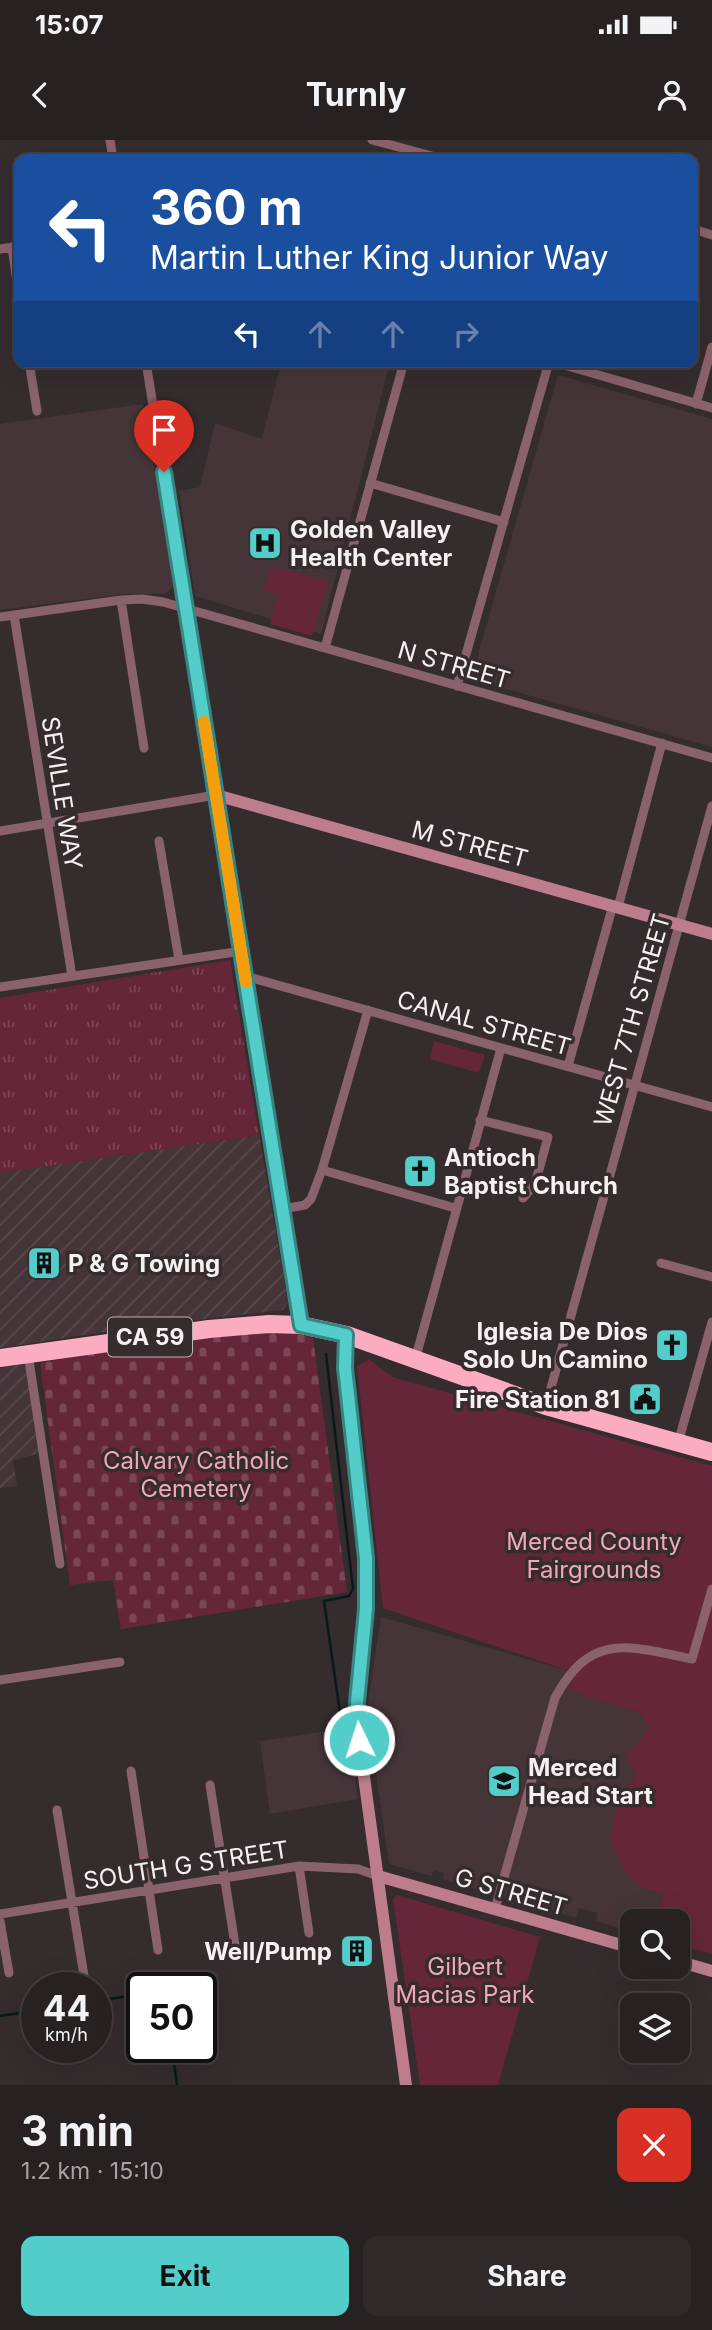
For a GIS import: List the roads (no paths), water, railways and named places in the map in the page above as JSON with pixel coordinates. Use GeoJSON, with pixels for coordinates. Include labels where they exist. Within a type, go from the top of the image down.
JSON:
{"type":"FeatureCollection","features":[{"type":"Feature","properties":{"kind":"highway","name":"CA 59"},"geometry":{"type":"LineString","coordinates":[[0,1359],[209,1329],[301,1325],[346,1335],[546,1406],[712,1452]]}},
{"type":"Feature","properties":{"kind":"main road","name":"M STREET"},"geometry":{"type":"LineString","coordinates":[[216,795],[712,934]]}},
{"type":"Feature","properties":{"kind":"main road"},"geometry":{"type":"LineString","coordinates":[[346,1335],[345,1368],[367,1578],[357,1702],[359,1740],[406,2085]]}},
{"type":"Feature","properties":{"kind":"main road","name":"G STREET"},"geometry":{"type":"LineString","coordinates":[[378,1876],[620,1945]]}},
{"type":"Feature","properties":{"kind":"main road"},"geometry":{"type":"LineString","coordinates":[[690,1965],[712,1971]]}},
{"type":"Feature","properties":{"kind":"street"},"geometry":{"type":"LineString","coordinates":[[372,140],[424,154]]}},
{"type":"Feature","properties":{"kind":"street"},"geometry":{"type":"LineString","coordinates":[[696,404],[712,347]]}},
{"type":"Feature","properties":{"kind":"street"},"geometry":{"type":"LineString","coordinates":[[30,368],[37,411]]}},
{"type":"Feature","properties":{"kind":"street"},"geometry":{"type":"LineString","coordinates":[[147,368],[301,1325]]}},
{"type":"Feature","properties":{"kind":"street"},"geometry":{"type":"LineString","coordinates":[[325,648],[402,368]]}},
{"type":"Feature","properties":{"kind":"street"},"geometry":{"type":"LineString","coordinates":[[457,686],[550,368]]}},
{"type":"Feature","properties":{"kind":"street"},"geometry":{"type":"LineString","coordinates":[[573,368],[712,408]]}},
{"type":"Feature","properties":{"kind":"street"},"geometry":{"type":"LineString","coordinates":[[370,483],[504,522]]}},
{"type":"Feature","properties":{"kind":"street"},"geometry":{"type":"LineString","coordinates":[[121,600],[144,748]]}},
{"type":"Feature","properties":{"kind":"street","name":"N STREET"},"geometry":{"type":"LineString","coordinates":[[0,617],[121,600],[153,600],[712,758]]}},
{"type":"Feature","properties":{"kind":"street","name":"SEVILLE WAY"},"geometry":{"type":"LineString","coordinates":[[14,615],[72,976]]}},
{"type":"Feature","properties":{"kind":"street"},"geometry":{"type":"LineString","coordinates":[[568,1066],[662,743]]}},
{"type":"Feature","properties":{"kind":"street"},"geometry":{"type":"LineString","coordinates":[[0,831],[216,795]]}},
{"type":"Feature","properties":{"kind":"street","name":"WEST 7TH STREET"},"geometry":{"type":"LineString","coordinates":[[546,1406],[712,806]]}},
{"type":"Feature","properties":{"kind":"street"},"geometry":{"type":"LineString","coordinates":[[159,841],[179,961]]}},
{"type":"Feature","properties":{"kind":"street"},"geometry":{"type":"LineString","coordinates":[[0,987],[242,951]]}},
{"type":"Feature","properties":{"kind":"street","name":"CANAL STREET"},"geometry":{"type":"LineString","coordinates":[[246,976],[712,1107]]}},
{"type":"Feature","properties":{"kind":"street"},"geometry":{"type":"LineString","coordinates":[[283,1209],[305,1205],[311,1199],[322,1171],[368,1010]]}},
{"type":"Feature","properties":{"kind":"street"},"geometry":{"type":"LineString","coordinates":[[415,1360],[501,1048]]}},
{"type":"Feature","properties":{"kind":"street"},"geometry":{"type":"LineString","coordinates":[[480,1120],[548,1137],[535,1184],[523,1199]]}},
{"type":"Feature","properties":{"kind":"street"},"geometry":{"type":"LineString","coordinates":[[322,1171],[455,1208]]}},
{"type":"Feature","properties":{"kind":"street"},"geometry":{"type":"LineString","coordinates":[[661,1263],[712,1278]]}},
{"type":"Feature","properties":{"kind":"street"},"geometry":{"type":"LineString","coordinates":[[678,1443],[712,1322]]}},
{"type":"Feature","properties":{"kind":"street"},"geometry":{"type":"LineString","coordinates":[[28,1354],[60,1564]]}},
{"type":"Feature","properties":{"kind":"street"},"geometry":{"type":"LineString","coordinates":[[495,1909],[555,1698],[567,1676],[578,1665],[605,1648],[631,1646],[692,1659],[712,1589]]}},
{"type":"Feature","properties":{"kind":"street"},"geometry":{"type":"LineString","coordinates":[[0,1680],[120,1662]]}},
{"type":"Feature","properties":{"kind":"street"},"geometry":{"type":"LineString","coordinates":[[131,1771],[158,1950]]}},
{"type":"Feature","properties":{"kind":"street"},"geometry":{"type":"LineString","coordinates":[[210,1784],[235,1945]]}},
{"type":"Feature","properties":{"kind":"street"},"geometry":{"type":"LineString","coordinates":[[57,1810],[84,1972]]}},
{"type":"Feature","properties":{"kind":"street"},"geometry":{"type":"LineString","coordinates":[[299,1866],[309,1933]]}},
{"type":"Feature","properties":{"kind":"street","name":"SOUTH G STREET"},"geometry":{"type":"LineString","coordinates":[[0,1914],[299,1866],[359,1869],[378,1876]]}},
{"type":"Feature","properties":{"kind":"street"},"geometry":{"type":"LineString","coordinates":[[0,1921],[9,1973]]}},
{"type":"Feature","properties":{"kind":"waterway"},"geometry":{"type":"LineString","coordinates":[[326,1354],[353,1589],[349,1596],[324,1601],[341,1720]]}},
{"type":"Feature","properties":{"kind":"waterway"},"geometry":{"type":"LineString","coordinates":[[112,1999],[126,1996]]}},
{"type":"Feature","properties":{"kind":"waterway"},"geometry":{"type":"LineString","coordinates":[[0,2016],[21,2013]]}},
{"type":"Feature","properties":{"kind":"waterway"},"geometry":{"type":"LineString","coordinates":[[174,2063],[177,2085]]}},
{"type":"Feature","properties":{"kind":"place","name":"Golden Valley Health Center"},"geometry":{"type":"Point","coordinates":[265,543]}},
{"type":"Feature","properties":{"kind":"place","name":"Antioch Baptist Church"},"geometry":{"type":"Point","coordinates":[420,1171]}},
{"type":"Feature","properties":{"kind":"place","name":"P & G Towing"},"geometry":{"type":"Point","coordinates":[44,1263]}},
{"type":"Feature","properties":{"kind":"place","name":"Iglesia De Dios Solo Un Camino"},"geometry":{"type":"Point","coordinates":[672,1345]}},
{"type":"Feature","properties":{"kind":"place","name":"Fire Station 81"},"geometry":{"type":"Point","coordinates":[645,1399]}},
{"type":"Feature","properties":{"kind":"place","name":"Merced Head Start"},"geometry":{"type":"Point","coordinates":[504,1781]}},
{"type":"Feature","properties":{"kind":"place","name":"Well/Pump"},"geometry":{"type":"Point","coordinates":[357,1951]}},
{"type":"Feature","properties":{"kind":"park label","name":"Calvary Catholic Cemetery"},"geometry":{"type":"Point","coordinates":[196,1474]}},
{"type":"Feature","properties":{"kind":"park label","name":"Merced County Fairgrounds"},"geometry":{"type":"Point","coordinates":[594,1555]}},
{"type":"Feature","properties":{"kind":"park label","name":"Gilbert Macias Park"},"geometry":{"type":"Point","coordinates":[465,1980]}}]}
